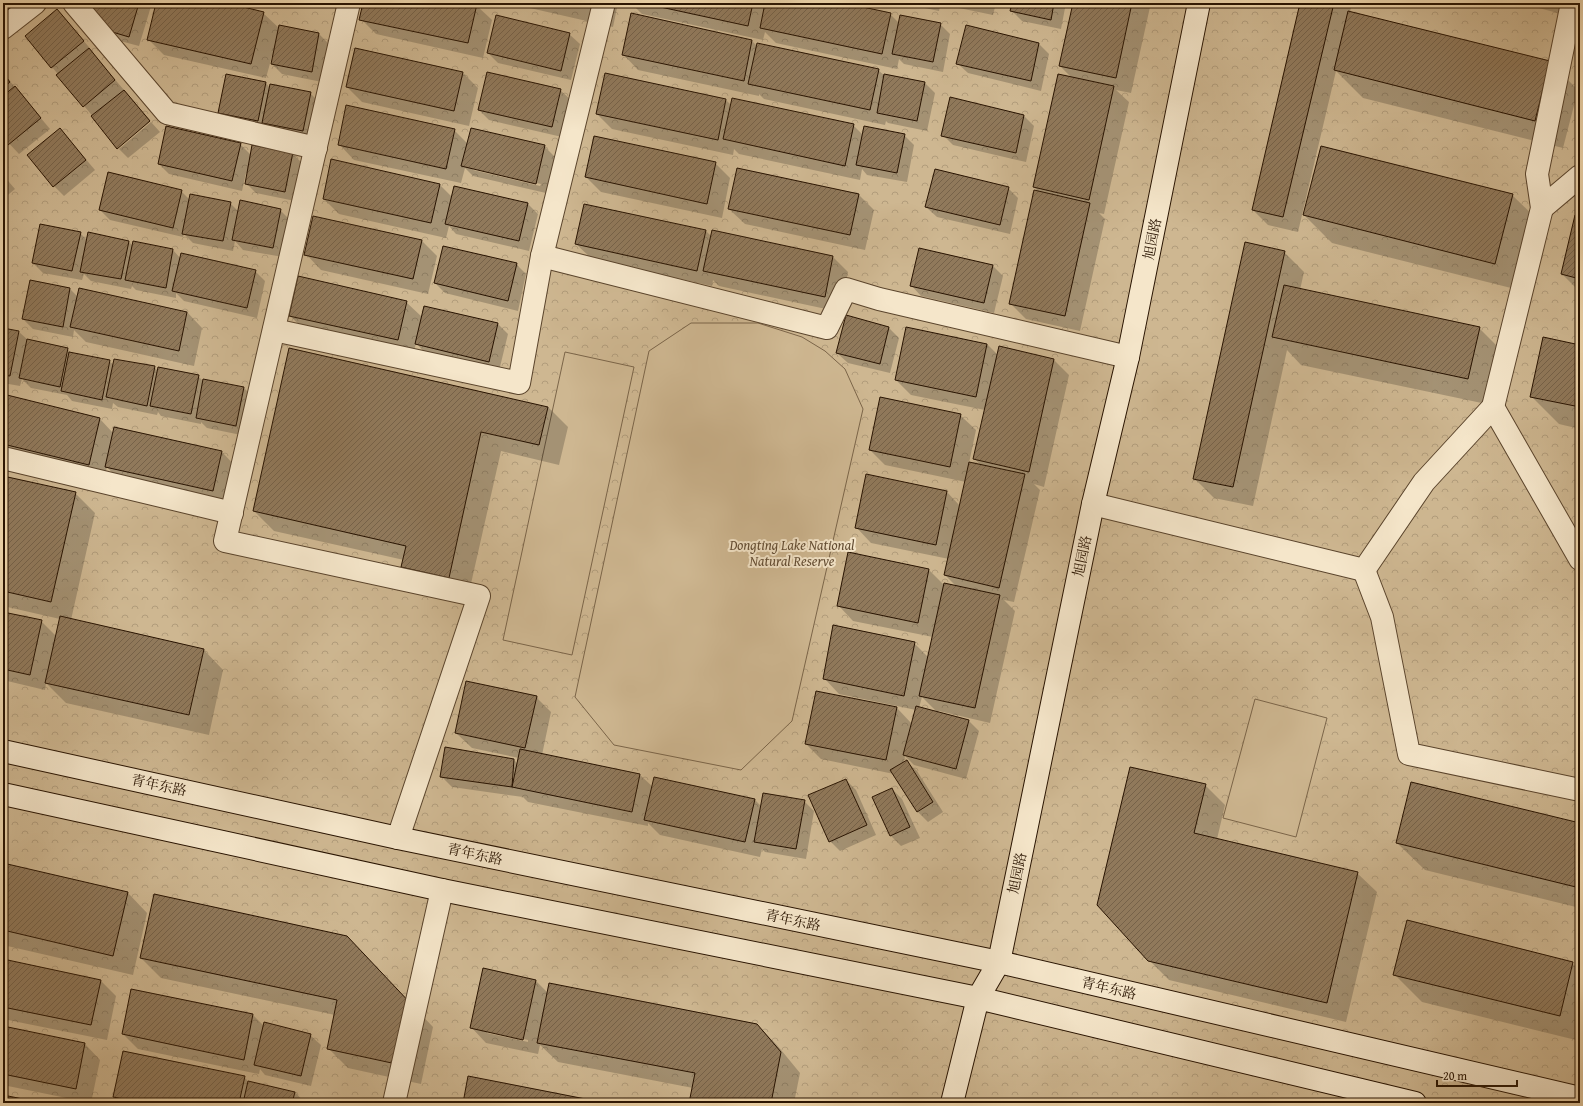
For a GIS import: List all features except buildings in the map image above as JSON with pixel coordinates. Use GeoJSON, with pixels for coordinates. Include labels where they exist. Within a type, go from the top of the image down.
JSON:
{"type":"FeatureCollection","features":[{"type":"Feature","properties":{"kind":"street"},"geometry":{"type":"LineString","coordinates":[[3,28],[35,3]]}},
{"type":"Feature","properties":{"kind":"street"},"geometry":{"type":"LineString","coordinates":[[74,3],[167,113],[316,148]]}},
{"type":"Feature","properties":{"kind":"street"},"geometry":{"type":"LineString","coordinates":[[349,3],[226,541],[479,596],[398,838]]}},
{"type":"Feature","properties":{"kind":"street"},"geometry":{"type":"LineString","coordinates":[[274,330],[519,383],[542,256],[604,3]]}},
{"type":"Feature","properties":{"kind":"street","name":"旭园路"},"geometry":{"type":"LineString","coordinates":[[952,1103],[978,998],[999,962],[1093,504],[1128,357],[1199,3]]}},
{"type":"Feature","properties":{"kind":"street"},"geometry":{"type":"LineString","coordinates":[[1364,570],[1424,482],[1493,407],[1542,208],[1537,174],[1572,3]]}},
{"type":"Feature","properties":{"kind":"street"},"geometry":{"type":"LineString","coordinates":[[1542,208],[1580,176]]}},
{"type":"Feature","properties":{"kind":"street"},"geometry":{"type":"LineString","coordinates":[[542,256],[827,328],[846,289],[879,299],[1128,357]]}},
{"type":"Feature","properties":{"kind":"street"},"geometry":{"type":"LineString","coordinates":[[1493,407],[1580,560]]}},
{"type":"Feature","properties":{"kind":"street"},"geometry":{"type":"LineString","coordinates":[[3,458],[232,513]]}},
{"type":"Feature","properties":{"kind":"street"},"geometry":{"type":"LineString","coordinates":[[1093,504],[1364,570]]}},
{"type":"Feature","properties":{"kind":"street"},"geometry":{"type":"LineString","coordinates":[[1364,570],[1382,617],[1409,754],[1580,790]]}},
{"type":"Feature","properties":{"kind":"street","name":"青年东路"},"geometry":{"type":"LineString","coordinates":[[3,751],[398,838],[999,962],[1580,1098]]}},
{"type":"Feature","properties":{"kind":"street"},"geometry":{"type":"LineString","coordinates":[[3,794],[442,890],[978,998],[1415,1103]]}},
{"type":"Feature","properties":{"kind":"street"},"geometry":{"type":"LineString","coordinates":[[394,1103],[442,890]]}},
{"type":"Feature","properties":{"kind":"green space","name":"Dongting Lake National Natural Reserve"},"geometry":{"type":"Polygon","coordinates":[[[3,3],[1580,3],[1580,1103],[3,1103],[3,3]]]}},
{"type":"Feature","properties":{"kind":"green space"},"geometry":{"type":"Polygon","coordinates":[[[691,323],[758,323],[802,337],[825,351],[845,369],[863,409],[792,721],[741,770],[614,745],[575,697],[649,351],[691,323]]]}},
{"type":"Feature","properties":{"kind":"green space"},"geometry":{"type":"Polygon","coordinates":[[[565,352],[634,367],[572,655],[503,640],[565,352]]]}},
{"type":"Feature","properties":{"kind":"green space"},"geometry":{"type":"Polygon","coordinates":[[[1255,699],[1327,718],[1296,837],[1223,818],[1255,699]]]}}]}
